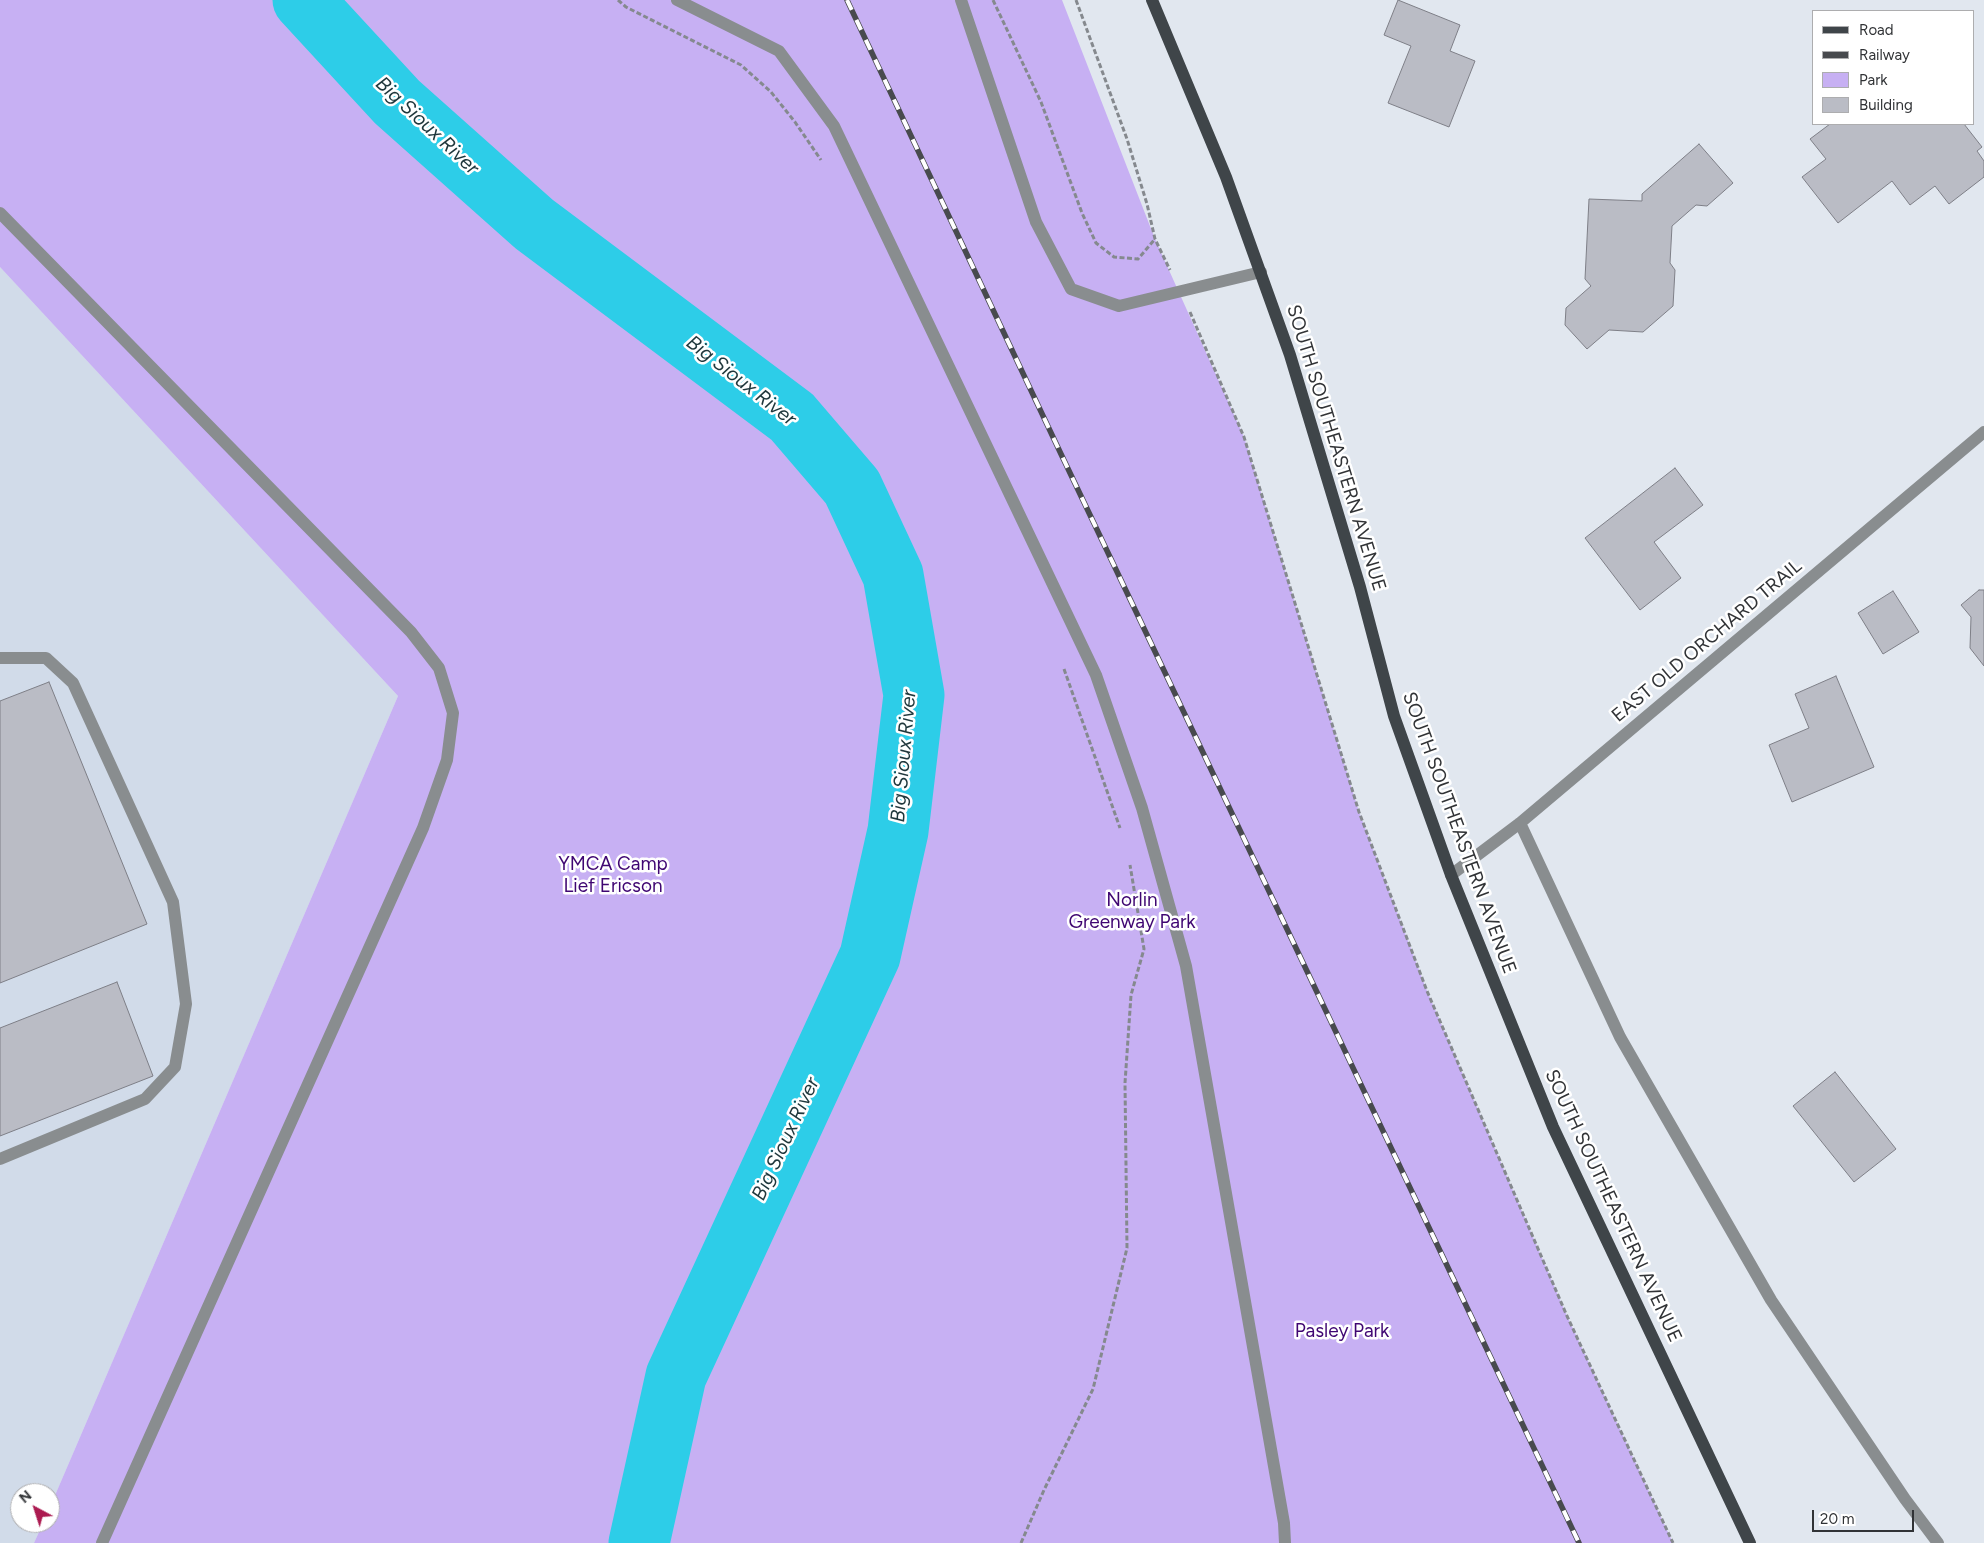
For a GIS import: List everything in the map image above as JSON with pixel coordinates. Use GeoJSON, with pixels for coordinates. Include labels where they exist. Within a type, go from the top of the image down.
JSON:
{"type":"FeatureCollection","features":[{"type":"Feature","properties":{"kind":"main road","name":"SOUTH SOUTHEASTERN AVENUE"},"geometry":{"type":"LineString","coordinates":[[1152,0],[1226,177],[1290,355],[1360,587],[1394,716],[1451,875],[1553,1127],[1750,1543]]}},
{"type":"Feature","properties":{"kind":"street"},"geometry":{"type":"LineString","coordinates":[[677,0],[779,51],[834,126],[1096,675],[1142,808],[1186,966],[1284,1524],[1285,1543]]}},
{"type":"Feature","properties":{"kind":"street"},"geometry":{"type":"LineString","coordinates":[[962,0],[1036,222],[1071,288],[1119,306],[1261,272]]}},
{"type":"Feature","properties":{"kind":"street"},"geometry":{"type":"LineString","coordinates":[[0,213],[411,632],[439,668],[453,713],[447,760],[422,828],[102,1543]]}},
{"type":"Feature","properties":{"kind":"street","name":"EAST OLD ORCHARD TRAIL"},"geometry":{"type":"LineString","coordinates":[[1451,875],[1520,823],[1984,432]]}},
{"type":"Feature","properties":{"kind":"street"},"geometry":{"type":"LineString","coordinates":[[0,658],[46,658],[73,684],[173,902],[186,1004],[175,1067],[144,1099],[0,1159]]}},
{"type":"Feature","properties":{"kind":"street"},"geometry":{"type":"LineString","coordinates":[[1520,823],[1620,1037],[1762,1284],[1905,1500],[1938,1543]]}},
{"type":"Feature","properties":{"kind":"path"},"geometry":{"type":"LineString","coordinates":[[618,0],[626,7],[741,65],[771,92],[795,122],[826,168]]}},
{"type":"Feature","properties":{"kind":"path"},"geometry":{"type":"LineString","coordinates":[[993,0],[1041,102],[1082,214],[1096,243],[1114,257],[1138,259],[1154,239]]}},
{"type":"Feature","properties":{"kind":"path"},"geometry":{"type":"LineString","coordinates":[[1076,0],[1127,139],[1147,204],[1154,239],[1181,291],[1244,437],[1359,812],[1427,991],[1567,1316],[1673,1543]]}},
{"type":"Feature","properties":{"kind":"path"},"geometry":{"type":"LineString","coordinates":[[1063,667],[1121,831]]}},
{"type":"Feature","properties":{"kind":"path"},"geometry":{"type":"LineString","coordinates":[[1022,1543],[1044,1490],[1093,1390],[1127,1248],[1124,1083],[1130,995],[1144,949],[1129,859]]}},
{"type":"Feature","properties":{"kind":"shaded area"},"geometry":{"type":"Polygon","coordinates":[[[0,267],[398,696],[60,1484],[10,1483],[10,1533],[38,1533],[34,1543],[0,1543],[0,267]]]}},
{"type":"Feature","properties":{"kind":"green space"},"geometry":{"type":"Polygon","coordinates":[[[0,0],[1062,0],[1155,239],[1244,437],[1359,812],[1427,991],[1567,1316],[1673,1543],[34,1543],[38,1533],[60,1533],[60,1484],[398,696],[0,267],[0,0]]]}},
{"type":"Feature","properties":{"kind":"building"},"geometry":{"type":"Polygon","coordinates":[[[1398,0],[1460,25],[1450,51],[1475,61],[1449,127],[1388,103],[1411,46],[1384,35],[1398,0]]]}},
{"type":"Feature","properties":{"kind":"building"},"geometry":{"type":"Polygon","coordinates":[[[1829,125],[1965,125],[1982,147],[1977,151],[1984,161],[1984,177],[1949,204],[1935,186],[1910,205],[1892,181],[1838,223],[1802,177],[1826,159],[1810,139],[1829,125]]]}},
{"type":"Feature","properties":{"kind":"building"},"geometry":{"type":"Polygon","coordinates":[[[1699,144],[1733,183],[1707,206],[1696,205],[1672,226],[1670,263],[1675,270],[1673,306],[1643,332],[1609,330],[1587,349],[1565,325],[1566,308],[1591,286],[1585,279],[1589,199],[1642,201],[1642,194],[1699,144]]]}},
{"type":"Feature","properties":{"kind":"building"},"geometry":{"type":"Polygon","coordinates":[[[1675,468],[1703,505],[1654,542],[1681,578],[1640,610],[1585,538],[1675,468]]]}},
{"type":"Feature","properties":{"kind":"building"},"geometry":{"type":"Polygon","coordinates":[[[1979,590],[1984,590],[1984,666],[1970,648],[1971,617],[1961,605],[1979,590]]]}},
{"type":"Feature","properties":{"kind":"building"},"geometry":{"type":"Polygon","coordinates":[[[1893,591],[1919,632],[1883,654],[1858,613],[1893,591]]]}},
{"type":"Feature","properties":{"kind":"building"},"geometry":{"type":"Polygon","coordinates":[[[1836,676],[1874,767],[1792,802],[1769,745],[1809,728],[1795,694],[1836,676]]]}},
{"type":"Feature","properties":{"kind":"building"},"geometry":{"type":"Polygon","coordinates":[[[49,682],[147,924],[0,983],[0,701],[49,682]]]}},
{"type":"Feature","properties":{"kind":"building"},"geometry":{"type":"Polygon","coordinates":[[[117,982],[153,1076],[0,1136],[0,1028],[117,982]]]}},
{"type":"Feature","properties":{"kind":"building"},"geometry":{"type":"Polygon","coordinates":[[[1835,1072],[1896,1149],[1854,1182],[1793,1106],[1835,1072]]]}},
{"type":"Feature","properties":{"kind":"waterway","name":"Big Sioux River"},"geometry":{"type":"LineString","coordinates":[[303,0],[397,102],[534,224],[792,417],[852,487],[893,575],[914,695],[898,831],[870,956],[676,1376],[639,1543]]}},
{"type":"Feature","properties":{"kind":"railway"},"geometry":{"type":"LineString","coordinates":[[847,0],[1579,1543]]}},
{"type":"Feature","properties":{"kind":"park label","name":"YMCA Camp Lief Ericson"},"geometry":{"type":"Point","coordinates":[613,875]}},
{"type":"Feature","properties":{"kind":"park label","name":"Norlin Greenway Park"},"geometry":{"type":"Point","coordinates":[1132,911]}},
{"type":"Feature","properties":{"kind":"park label","name":"Pasley Park"},"geometry":{"type":"Point","coordinates":[1342,1331]}}]}
